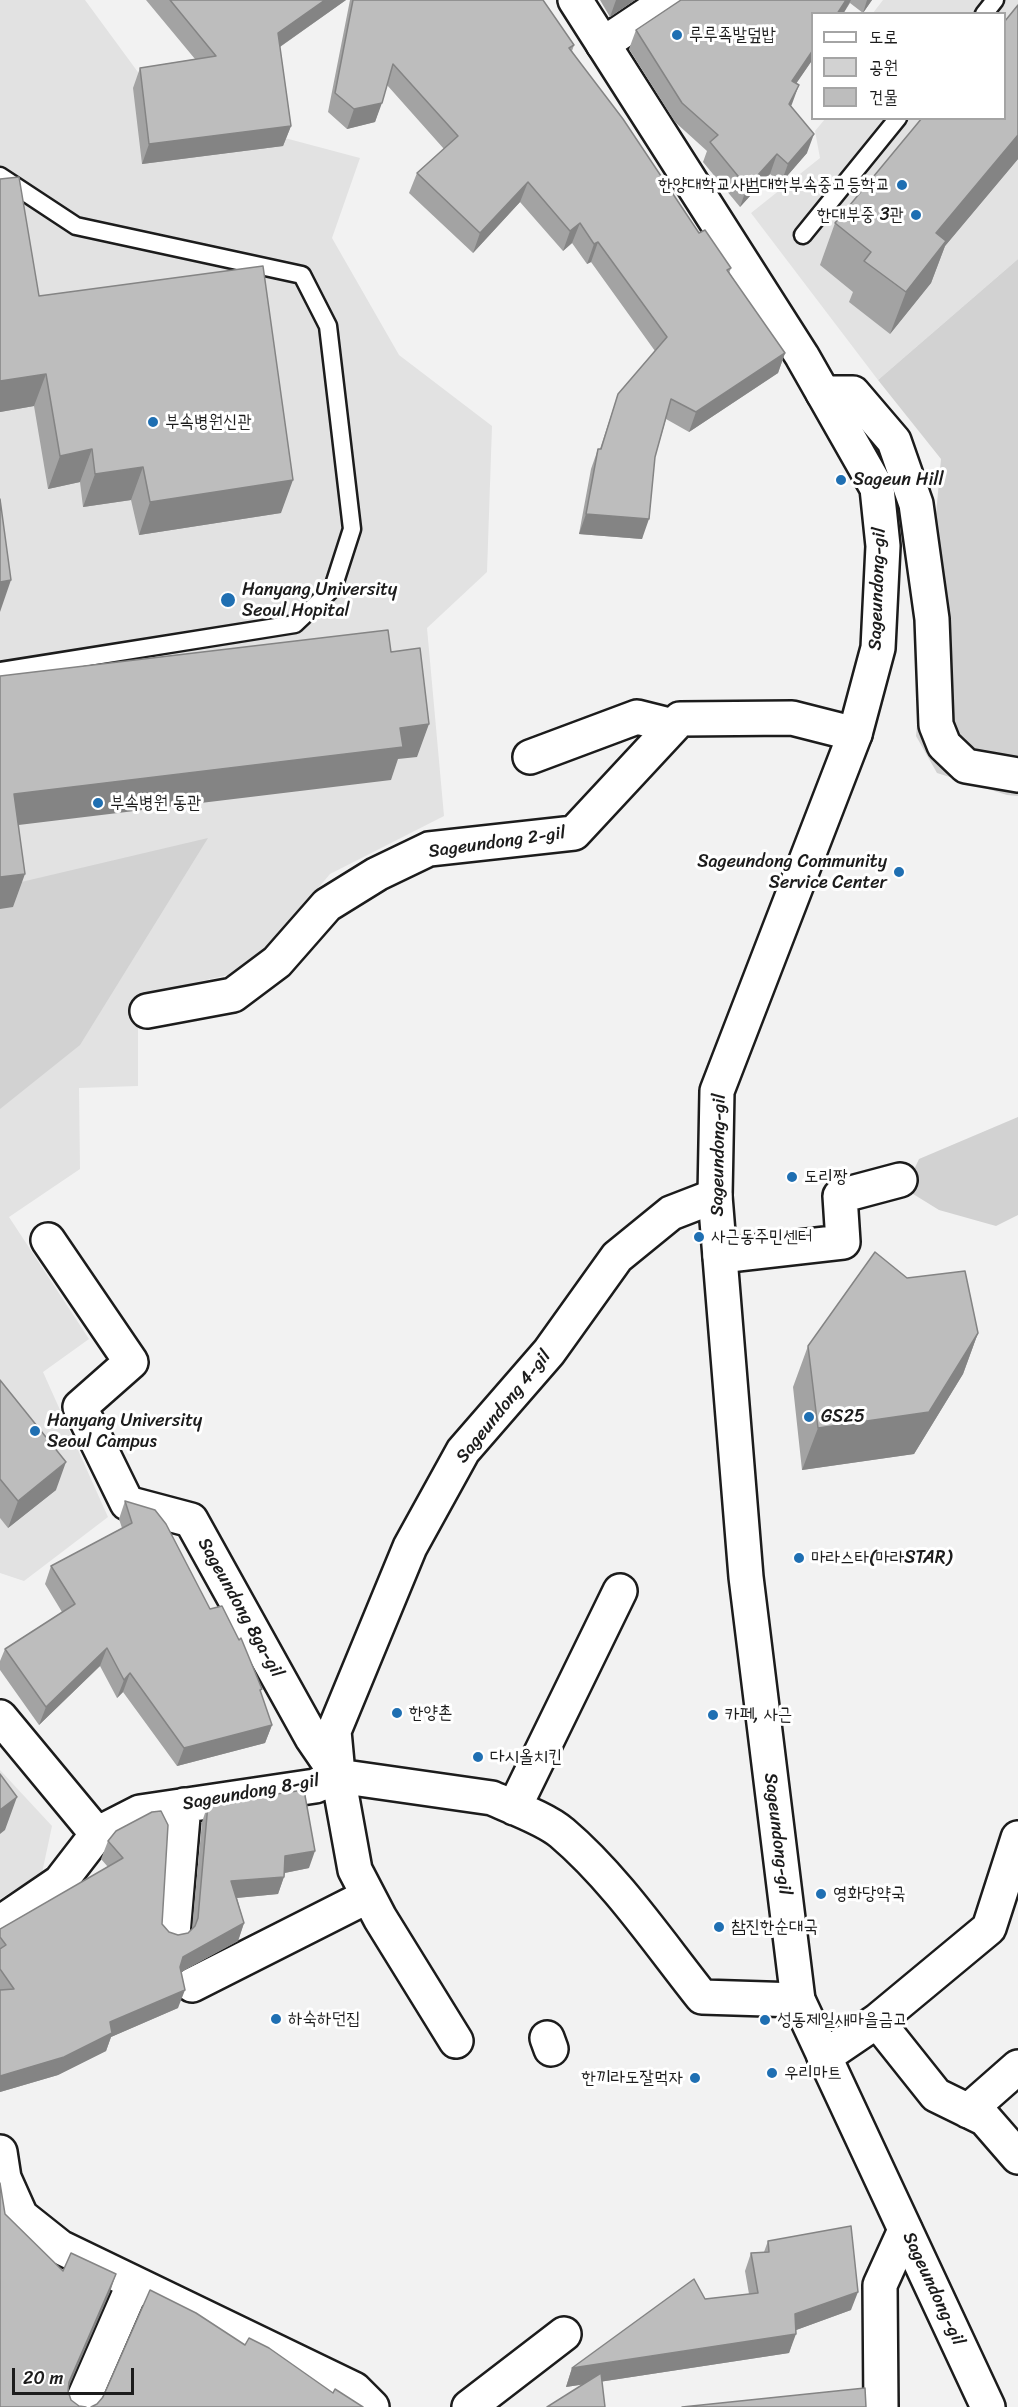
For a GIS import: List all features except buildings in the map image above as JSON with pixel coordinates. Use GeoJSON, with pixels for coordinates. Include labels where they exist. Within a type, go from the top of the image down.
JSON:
{"type":"FeatureCollection","features":[{"type":"Feature","properties":{"kind":"street","name":"Sageundong-gil"},"geometry":{"type":"LineString","coordinates":[[575,0],[802,356],[877,488],[883,546],[878,648],[855,734],[717,1091],[716,1196],[746,1577],[798,2000],[988,2407]]}},
{"type":"Feature","properties":{"kind":"street"},"geometry":{"type":"LineString","coordinates":[[603,44],[669,0]]}},
{"type":"Feature","properties":{"kind":"street"},"geometry":{"type":"LineString","coordinates":[[823,393],[853,393],[894,441],[916,504],[932,619],[936,725],[944,745],[966,766],[1018,775]]}},
{"type":"Feature","properties":{"kind":"street"},"geometry":{"type":"LineString","coordinates":[[530,757],[637,717],[673,726],[680,719],[792,718],[855,734]]}},
{"type":"Feature","properties":{"kind":"street","name":"Sageundong 2-gil"},"geometry":{"type":"LineString","coordinates":[[147,1011],[233,995],[277,962],[327,905],[377,874],[429,849],[574,833],[673,726]]}},
{"type":"Feature","properties":{"kind":"street"},"geometry":{"type":"LineString","coordinates":[[720,1256],[843,1242],[840,1196],[900,1180]]}},
{"type":"Feature","properties":{"kind":"street","name":"Sageundong 4-gil"},"geometry":{"type":"LineString","coordinates":[[339,1776],[334,1731],[410,1548],[463,1451],[549,1352],[617,1257],[671,1214],[716,1196]]}},
{"type":"Feature","properties":{"kind":"street","name":"Sageundong 8ga-gil"},"geometry":{"type":"LineString","coordinates":[[48,1240],[131,1362],[80,1407],[127,1503],[191,1520],[312,1738],[339,1776],[355,1870],[368,1896],[456,2041]]}},
{"type":"Feature","properties":{"kind":"street"},"geometry":{"type":"LineString","coordinates":[[514,1808],[620,1591]]}},
{"type":"Feature","properties":{"kind":"street"},"geometry":{"type":"LineString","coordinates":[[0,1717],[97,1834]]}},
{"type":"Feature","properties":{"kind":"street","name":"Sageundong 8-gil"},"geometry":{"type":"LineString","coordinates":[[0,1923],[60,1882],[97,1834],[140,1812],[315,1786],[339,1776],[492,1798],[514,1808],[561,1831],[615,1889],[702,1997],[798,2000]]}},
{"type":"Feature","properties":{"kind":"street"},"geometry":{"type":"LineString","coordinates":[[173,1934],[184,1805]]}},
{"type":"Feature","properties":{"kind":"street"},"geometry":{"type":"LineString","coordinates":[[824,2057],[877,2021],[989,1928],[1018,1838]]}},
{"type":"Feature","properties":{"kind":"street"},"geometry":{"type":"LineString","coordinates":[[192,1985],[368,1896]]}},
{"type":"Feature","properties":{"kind":"street"},"geometry":{"type":"LineString","coordinates":[[877,2021],[936,2095],[986,2119],[1018,2157]]}},
{"type":"Feature","properties":{"kind":"street"},"geometry":{"type":"LineString","coordinates":[[968,2111],[1018,2067]]}},
{"type":"Feature","properties":{"kind":"street"},"geometry":{"type":"LineString","coordinates":[[0,2152],[7,2201],[21,2216],[60,2247],[354,2389],[372,2407]]}},
{"type":"Feature","properties":{"kind":"street"},"geometry":{"type":"LineString","coordinates":[[881,2407],[880,2285],[905,2230]]}},
{"type":"Feature","properties":{"kind":"street"},"geometry":{"type":"LineString","coordinates":[[80,2407],[134,2283]]}},
{"type":"Feature","properties":{"kind":"street"},"geometry":{"type":"LineString","coordinates":[[470,2407],[564,2334]]}},
{"type":"Feature","properties":{"kind":"lane"},"geometry":{"type":"LineString","coordinates":[[986,12],[995,0]]}},
{"type":"Feature","properties":{"kind":"lane"},"geometry":{"type":"LineString","coordinates":[[803,235],[896,120]]}},
{"type":"Feature","properties":{"kind":"lane"},"geometry":{"type":"LineString","coordinates":[[0,176],[76,226],[302,275],[328,326],[352,529],[333,588],[294,624],[0,671]]}},
{"type":"Feature","properties":{"kind":"shaded area","name":"Hanyang University Seoul Hopital"},"geometry":{"type":"Polygon","coordinates":[[[0,0],[85,0],[143,79],[281,137],[360,158],[332,238],[399,355],[492,426],[487,572],[427,628],[444,816],[330,874],[249,970],[138,996],[138,1086],[79,1088],[80,1169],[9,1217],[89,1339],[43,1372],[108,1517],[24,1581],[0,1573],[0,0]]]}},
{"type":"Feature","properties":{"kind":"shaded area","name":"한양대학교사범대학부속중고등학교"},"geometry":{"type":"Polygon","coordinates":[[[883,0],[1018,0],[1018,259],[878,380],[751,213],[820,158],[815,131],[824,120],[1006,120],[1006,12],[874,12],[883,0]]]}},
{"type":"Feature","properties":{"kind":"shaded area"},"geometry":{"type":"Polygon","coordinates":[[[0,1770],[52,1826],[42,1873],[0,1899],[0,1770]]]}},
{"type":"Feature","properties":{"kind":"green space"},"geometry":{"type":"Polygon","coordinates":[[[1018,259],[1018,796],[1007,795],[937,773],[916,736],[941,459],[878,380],[1018,259]]]}},
{"type":"Feature","properties":{"kind":"green space"},"geometry":{"type":"Polygon","coordinates":[[[208,838],[80,1045],[0,1109],[0,887],[208,838]]]}},
{"type":"Feature","properties":{"kind":"green space"},"geometry":{"type":"Polygon","coordinates":[[[1018,1117],[1018,1215],[996,1226],[939,1210],[905,1189],[919,1159],[1018,1117]]]}},
{"type":"Feature","properties":{"kind":"place","name":"루루족발덮밥"},"geometry":{"type":"Point","coordinates":[677,35]}},
{"type":"Feature","properties":{"kind":"place","name":"한양대학교사범대학부속중고등학교"},"geometry":{"type":"Point","coordinates":[902,185]}},
{"type":"Feature","properties":{"kind":"place","name":"한대부중 3관"},"geometry":{"type":"Point","coordinates":[916,215]}},
{"type":"Feature","properties":{"kind":"place","name":"부속병원신관"},"geometry":{"type":"Point","coordinates":[153,422]}},
{"type":"Feature","properties":{"kind":"place","name":"Sageun Hill"},"geometry":{"type":"Point","coordinates":[841,480]}},
{"type":"Feature","properties":{"kind":"place","name":"Hanyang University Seoul Hopital"},"geometry":{"type":"Point","coordinates":[228,600]}},
{"type":"Feature","properties":{"kind":"place","name":"부속병원 동관"},"geometry":{"type":"Point","coordinates":[98,803]}},
{"type":"Feature","properties":{"kind":"place","name":"Sageundong Community Service Center"},"geometry":{"type":"Point","coordinates":[899,872]}},
{"type":"Feature","properties":{"kind":"place","name":"도리짱"},"geometry":{"type":"Point","coordinates":[792,1177]}},
{"type":"Feature","properties":{"kind":"place","name":"사근동주민센터"},"geometry":{"type":"Point","coordinates":[699,1237]}},
{"type":"Feature","properties":{"kind":"place","name":"GS25"},"geometry":{"type":"Point","coordinates":[809,1417]}},
{"type":"Feature","properties":{"kind":"place","name":"Hanyang University Seoul Campus"},"geometry":{"type":"Point","coordinates":[35,1431]}},
{"type":"Feature","properties":{"kind":"place","name":"마라스타(마라STAR)"},"geometry":{"type":"Point","coordinates":[799,1558]}},
{"type":"Feature","properties":{"kind":"place","name":"한양촌"},"geometry":{"type":"Point","coordinates":[397,1713]}},
{"type":"Feature","properties":{"kind":"place","name":"카페, 사근"},"geometry":{"type":"Point","coordinates":[713,1715]}},
{"type":"Feature","properties":{"kind":"place","name":"다시올치킨"},"geometry":{"type":"Point","coordinates":[478,1757]}},
{"type":"Feature","properties":{"kind":"place","name":"영화당약국"},"geometry":{"type":"Point","coordinates":[821,1894]}},
{"type":"Feature","properties":{"kind":"place","name":"참진한순대국"},"geometry":{"type":"Point","coordinates":[719,1927]}},
{"type":"Feature","properties":{"kind":"place","name":"하숙하던집"},"geometry":{"type":"Point","coordinates":[276,2019]}},
{"type":"Feature","properties":{"kind":"place","name":"성동제일새마을금고"},"geometry":{"type":"Point","coordinates":[765,2020]}},
{"type":"Feature","properties":{"kind":"place","name":"우리마트"},"geometry":{"type":"Point","coordinates":[772,2073]}},
{"type":"Feature","properties":{"kind":"place","name":"한끼라도잘먹자"},"geometry":{"type":"Point","coordinates":[695,2078]}}]}
